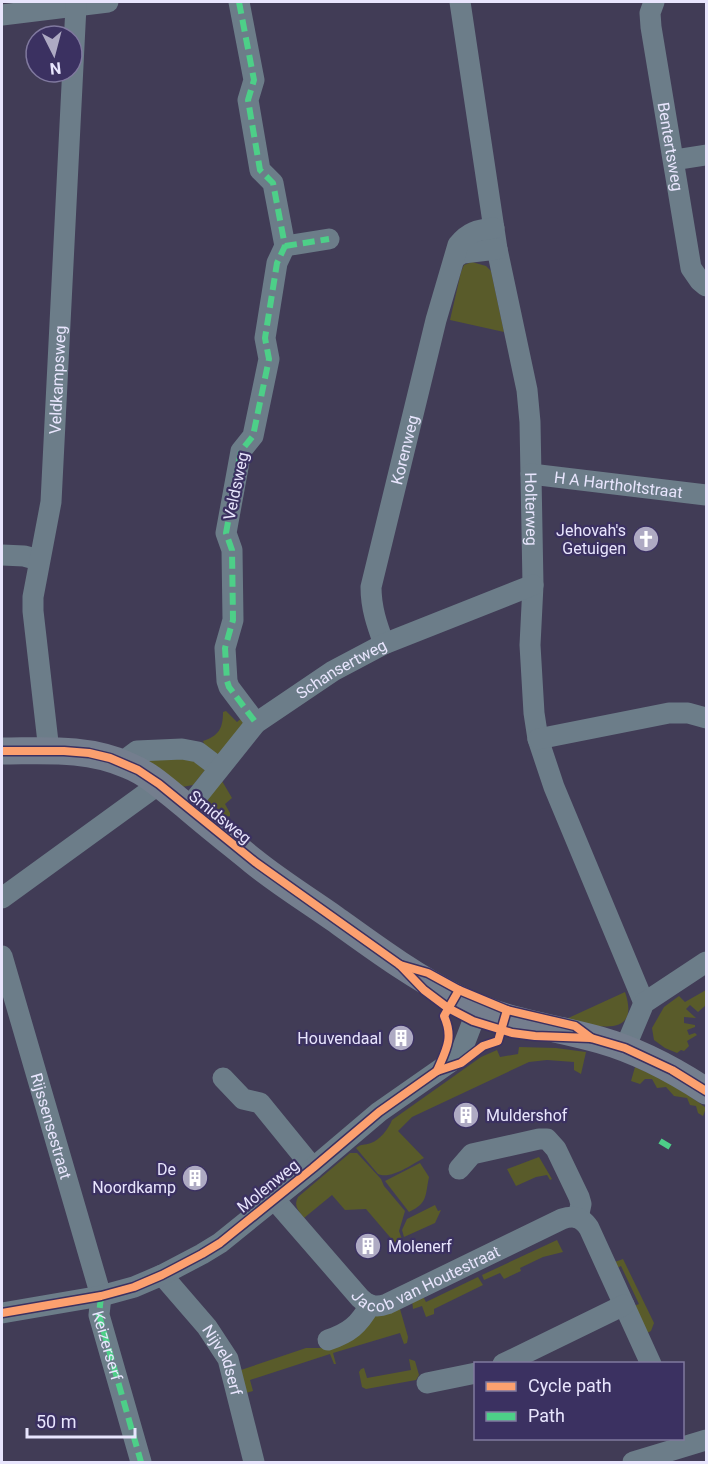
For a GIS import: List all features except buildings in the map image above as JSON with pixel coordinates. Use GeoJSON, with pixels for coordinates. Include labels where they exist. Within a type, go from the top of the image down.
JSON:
{"type":"FeatureCollection","features":[{"type":"Feature","properties":{"kind":"main road","name":"Smidsweg"},"geometry":{"type":"LineString","coordinates":[[2,751],[88,753],[126,764],[146,774],[255,862],[400,965],[435,1000],[476,1014],[501,1031],[522,1035],[591,1038],[625,1048],[672,1070],[706,1091]]}},
{"type":"Feature","properties":{"kind":"street"},"geometry":{"type":"LineString","coordinates":[[2,15],[108,2]]}},
{"type":"Feature","properties":{"kind":"street","name":"Veldsweg"},"geometry":{"type":"LineString","coordinates":[[239,2],[255,80],[248,94],[248,100],[260,170],[273,183],[285,246],[277,263],[265,338],[269,359],[253,436],[241,451],[226,532],[232,550],[233,596],[232,626],[225,648],[227,681],[256,723]]}},
{"type":"Feature","properties":{"kind":"street","name":"Holterweg"},"geometry":{"type":"LineString","coordinates":[[460,2],[497,249],[527,390],[533,585],[530,645],[538,739],[554,787],[644,1003]]}},
{"type":"Feature","properties":{"kind":"street","name":"Bentertsweg"},"geometry":{"type":"LineString","coordinates":[[654,2],[650,13],[651,27],[691,268],[700,282],[706,286]]}},
{"type":"Feature","properties":{"kind":"street","name":"Veldkampsweg"},"geometry":{"type":"LineString","coordinates":[[49,751],[33,611],[33,590],[47,531],[51,502],[76,6]]}},
{"type":"Feature","properties":{"kind":"street"},"geometry":{"type":"LineString","coordinates":[[674,160],[706,155]]}},
{"type":"Feature","properties":{"kind":"street","name":"Korenweg"},"geometry":{"type":"LineString","coordinates":[[384,644],[375,622],[371,604],[371,587],[436,320],[458,245],[465,236],[476,230],[494,228]]}},
{"type":"Feature","properties":{"kind":"street"},"geometry":{"type":"LineString","coordinates":[[285,246],[329,239]]}},
{"type":"Feature","properties":{"kind":"street"},"geometry":{"type":"LineString","coordinates":[[456,257],[463,253],[497,249]]}},
{"type":"Feature","properties":{"kind":"street","name":"H A Hartholtstraat"},"geometry":{"type":"LineString","coordinates":[[531,474],[706,495]]}},
{"type":"Feature","properties":{"kind":"street"},"geometry":{"type":"LineString","coordinates":[[2,555],[24,556],[39,560]]}},
{"type":"Feature","properties":{"kind":"street","name":"Schansertweg"},"geometry":{"type":"LineString","coordinates":[[188,807],[256,723],[333,671],[384,644],[533,585]]}},
{"type":"Feature","properties":{"kind":"street"},"geometry":{"type":"LineString","coordinates":[[538,739],[669,713],[688,713],[706,718]]}},
{"type":"Feature","properties":{"kind":"street"},"geometry":{"type":"LineString","coordinates":[[126,764],[129,757],[137,751],[182,749],[198,752],[219,768]]}},
{"type":"Feature","properties":{"kind":"street"},"geometry":{"type":"LineString","coordinates":[[2,898],[159,784]]}},
{"type":"Feature","properties":{"kind":"street","name":"Rijssensestraat"},"geometry":{"type":"LineString","coordinates":[[2,956],[101,1296]]}},
{"type":"Feature","properties":{"kind":"street"},"geometry":{"type":"LineString","coordinates":[[625,1048],[644,1003],[706,963]]}},
{"type":"Feature","properties":{"kind":"street","name":"Molenweg"},"geometry":{"type":"LineString","coordinates":[[2,1313],[101,1296],[134,1287],[162,1275],[220,1243],[379,1112],[452,1061],[463,1047],[476,1014]]}},
{"type":"Feature","properties":{"kind":"street"},"geometry":{"type":"LineString","coordinates":[[223,1078],[243,1099],[261,1103],[313,1168]]}},
{"type":"Feature","properties":{"kind":"street"},"geometry":{"type":"LineString","coordinates":[[459,1169],[472,1154],[547,1139],[556,1149],[579,1197],[581,1204],[578,1218],[584,1221],[589,1228],[650,1362]]}},
{"type":"Feature","properties":{"kind":"street","name":"Jacob van Houtestraat"},"geometry":{"type":"LineString","coordinates":[[274,1199],[360,1298],[370,1305],[387,1304],[562,1219],[578,1218]]}},
{"type":"Feature","properties":{"kind":"street","name":"Nijveldserf"},"geometry":{"type":"LineString","coordinates":[[162,1275],[207,1327],[228,1359],[254,1462]]}},
{"type":"Feature","properties":{"kind":"street","name":"Keizerserf"},"geometry":{"type":"LineString","coordinates":[[101,1296],[99,1315],[141,1462]]}},
{"type":"Feature","properties":{"kind":"street"},"geometry":{"type":"LineString","coordinates":[[328,1341],[357,1326],[370,1305]]}},
{"type":"Feature","properties":{"kind":"street"},"geometry":{"type":"LineString","coordinates":[[507,1362],[624,1305]]}},
{"type":"Feature","properties":{"kind":"street"},"geometry":{"type":"LineString","coordinates":[[427,1383],[474,1373]]}},
{"type":"Feature","properties":{"kind":"street"},"geometry":{"type":"LineString","coordinates":[[633,1462],[692,1440]]}},
{"type":"Feature","properties":{"kind":"green space"},"geometry":{"type":"Polygon","coordinates":[[[472,262],[486,266],[491,271],[504,332],[450,320],[461,272],[464,265],[472,262]]]}},
{"type":"Feature","properties":{"kind":"green space"},"geometry":{"type":"Polygon","coordinates":[[[226,711],[237,722],[243,717],[243,725],[214,759],[208,754],[203,741],[213,737],[219,731],[223,712],[226,711]]]}},
{"type":"Feature","properties":{"kind":"green space"},"geometry":{"type":"Polygon","coordinates":[[[176,756],[210,764],[193,785],[182,787],[143,759],[176,756]]]}},
{"type":"Feature","properties":{"kind":"green space"},"geometry":{"type":"Polygon","coordinates":[[[222,781],[232,798],[225,804],[230,816],[219,818],[208,808],[208,797],[222,781]]]}},
{"type":"Feature","properties":{"kind":"green space"},"geometry":{"type":"Polygon","coordinates":[[[706,990],[706,1005],[698,1012],[690,1005],[686,1009],[696,1018],[684,1017],[684,1023],[695,1025],[687,1030],[689,1035],[695,1033],[697,1035],[687,1041],[689,1046],[684,1051],[677,1053],[654,1040],[652,1028],[664,1007],[679,996],[685,1002],[706,990]]]}},
{"type":"Feature","properties":{"kind":"green space"},"geometry":{"type":"Polygon","coordinates":[[[625,992],[628,1008],[626,1018],[620,1024],[599,1026],[564,1020],[625,992]]]}},
{"type":"Feature","properties":{"kind":"green space"},"geometry":{"type":"Polygon","coordinates":[[[519,1047],[586,1052],[581,1074],[574,1070],[574,1062],[547,1060],[529,1062],[412,1117],[398,1131],[424,1158],[389,1175],[378,1174],[356,1148],[378,1139],[392,1120],[481,1057],[497,1050],[500,1057],[518,1054],[519,1047]]]}},
{"type":"Feature","properties":{"kind":"green space"},"geometry":{"type":"Polygon","coordinates":[[[635,1067],[672,1085],[698,1102],[706,1108],[703,1116],[698,1113],[696,1106],[690,1105],[687,1098],[674,1096],[666,1087],[657,1088],[652,1079],[645,1079],[640,1084],[631,1081],[635,1067]]]}},
{"type":"Feature","properties":{"kind":"green space"},"geometry":{"type":"Polygon","coordinates":[[[350,1153],[357,1153],[381,1179],[405,1211],[399,1231],[405,1248],[401,1250],[366,1209],[345,1210],[332,1195],[304,1218],[296,1206],[298,1197],[350,1153]]]}},
{"type":"Feature","properties":{"kind":"green space"},"geometry":{"type":"Polygon","coordinates":[[[539,1157],[552,1179],[550,1180],[547,1175],[536,1177],[516,1186],[507,1169],[539,1157]]]}},
{"type":"Feature","properties":{"kind":"green space"},"geometry":{"type":"Polygon","coordinates":[[[420,1163],[429,1177],[426,1194],[423,1202],[409,1212],[385,1181],[420,1163]]]}},
{"type":"Feature","properties":{"kind":"green space"},"geometry":{"type":"Polygon","coordinates":[[[435,1205],[438,1211],[441,1210],[435,1223],[404,1237],[402,1230],[407,1219],[435,1205]]]}},
{"type":"Feature","properties":{"kind":"green space"},"geometry":{"type":"Polygon","coordinates":[[[557,1240],[563,1252],[543,1257],[504,1279],[500,1273],[484,1280],[482,1275],[557,1240]]]}},
{"type":"Feature","properties":{"kind":"green space"},"geometry":{"type":"Polygon","coordinates":[[[623,1259],[654,1323],[651,1331],[645,1334],[629,1308],[639,1304],[621,1266],[610,1271],[612,1263],[623,1259]]]}},
{"type":"Feature","properties":{"kind":"green space"},"geometry":{"type":"Polygon","coordinates":[[[478,1277],[483,1285],[434,1309],[434,1314],[426,1317],[422,1306],[413,1309],[412,1300],[421,1293],[426,1302],[478,1277]]]}},
{"type":"Feature","properties":{"kind":"green space"},"geometry":{"type":"Polygon","coordinates":[[[400,1309],[408,1337],[407,1343],[404,1344],[400,1333],[333,1353],[336,1364],[330,1354],[250,1380],[253,1391],[246,1393],[241,1370],[306,1348],[325,1348],[371,1315],[400,1309]]]}},
{"type":"Feature","properties":{"kind":"green space"},"geometry":{"type":"Polygon","coordinates":[[[409,1359],[415,1361],[419,1375],[416,1380],[366,1389],[362,1387],[359,1372],[361,1369],[364,1368],[367,1378],[411,1370],[409,1359]]]}},
{"type":"Feature","properties":{"kind":"marked path"},"geometry":{"type":"LineString","coordinates":[[239,2],[254,80],[248,100],[260,170],[273,183],[285,246],[277,263],[265,338],[269,359],[253,436],[241,451],[226,533],[232,550],[233,620],[225,648],[227,681],[256,723]]}},
{"type":"Feature","properties":{"kind":"marked path"},"geometry":{"type":"LineString","coordinates":[[285,246],[329,239]]}},
{"type":"Feature","properties":{"kind":"marked path"},"geometry":{"type":"LineString","coordinates":[[660,1141],[670,1147]]}},
{"type":"Feature","properties":{"kind":"marked path"},"geometry":{"type":"LineString","coordinates":[[101,1296],[99,1315],[141,1462]]}},
{"type":"Feature","properties":{"kind":"cycle path"},"geometry":{"type":"LineString","coordinates":[[2,751],[89,753],[110,758],[138,770],[159,784],[255,862],[400,965],[424,990],[448,1008],[473,1021],[512,1033],[591,1038],[625,1048],[672,1070],[706,1091]]}},
{"type":"Feature","properties":{"kind":"cycle path"},"geometry":{"type":"LineString","coordinates":[[400,965],[428,973],[459,990],[507,1010],[575,1026],[591,1038]]}},
{"type":"Feature","properties":{"kind":"cycle path"},"geometry":{"type":"LineString","coordinates":[[437,1071],[449,1038],[444,1016],[459,990]]}},
{"type":"Feature","properties":{"kind":"cycle path"},"geometry":{"type":"LineString","coordinates":[[2,1313],[101,1296],[134,1287],[202,1254],[220,1243],[379,1112],[437,1071],[461,1063],[483,1046],[498,1041],[507,1010]]}},
{"type":"Feature","properties":{"kind":"place","name":"Jehovah's Getuigen"},"geometry":{"type":"Point","coordinates":[646,539]}},
{"type":"Feature","properties":{"kind":"place","name":"Houvendaal"},"geometry":{"type":"Point","coordinates":[401,1038]}},
{"type":"Feature","properties":{"kind":"place","name":"Muldershof"},"geometry":{"type":"Point","coordinates":[466,1115]}},
{"type":"Feature","properties":{"kind":"place","name":"De Noordkamp"},"geometry":{"type":"Point","coordinates":[195,1178]}},
{"type":"Feature","properties":{"kind":"place","name":"Molenerf"},"geometry":{"type":"Point","coordinates":[368,1246]}}]}
